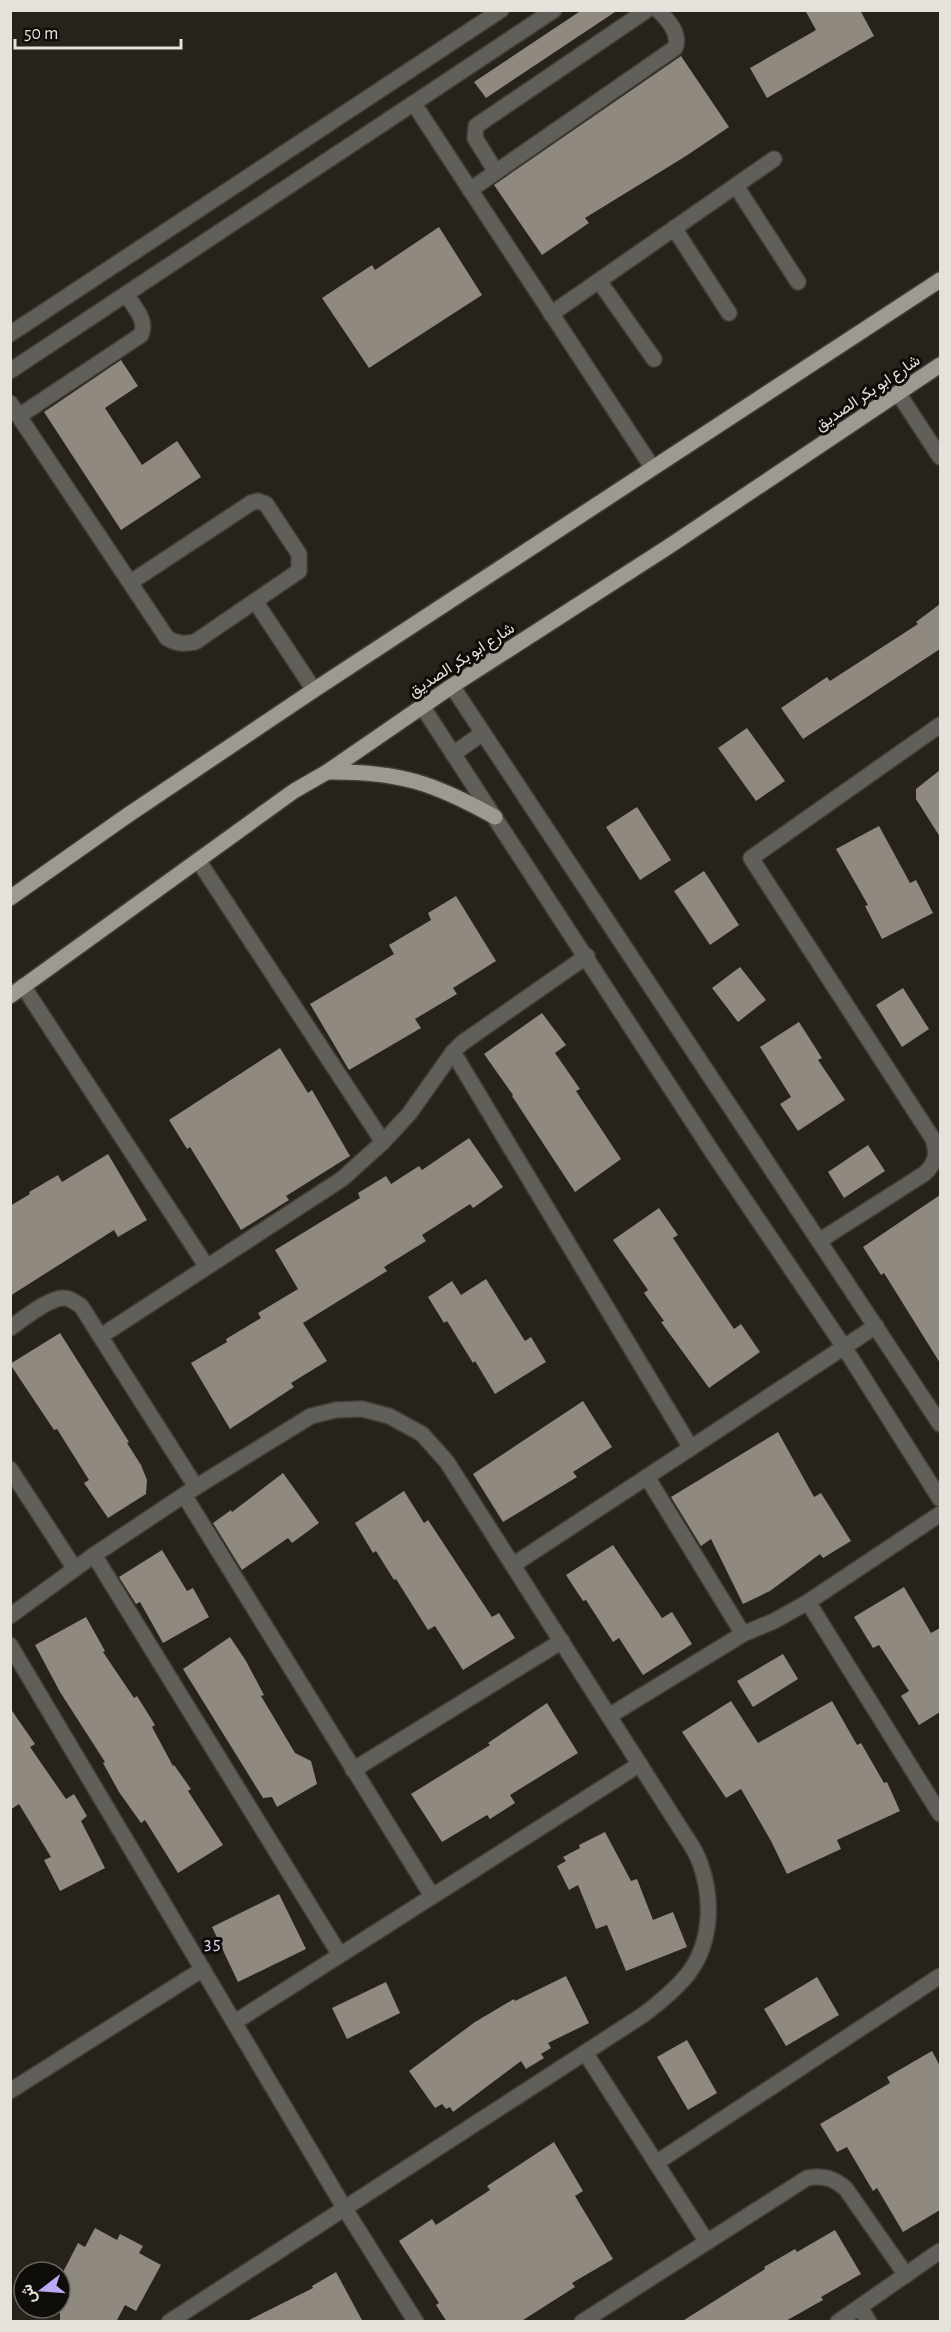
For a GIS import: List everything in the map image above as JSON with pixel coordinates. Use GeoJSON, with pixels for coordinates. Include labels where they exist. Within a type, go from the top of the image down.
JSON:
{"type":"FeatureCollection","features":[{"type":"Feature","properties":{"kind":"main road"},"geometry":{"type":"LineString","coordinates":[[10,898],[128,815],[314,690],[940,280]]}},
{"type":"Feature","properties":{"kind":"main road","name":"شارع ابو بكر الصديق"},"geometry":{"type":"LineString","coordinates":[[10,996],[294,791],[327,772],[452,686],[658,554],[940,365]]}},
{"type":"Feature","properties":{"kind":"main road"},"geometry":{"type":"LineString","coordinates":[[327,772],[363,771],[398,776],[432,785],[495,817]]}},
{"type":"Feature","properties":{"kind":"street"},"geometry":{"type":"LineString","coordinates":[[10,334],[501,10]]}},
{"type":"Feature","properties":{"kind":"street"},"geometry":{"type":"LineString","coordinates":[[10,371],[554,10]]}},
{"type":"Feature","properties":{"kind":"street"},"geometry":{"type":"LineString","coordinates":[[496,172],[475,138],[476,126],[647,10]]}},
{"type":"Feature","properties":{"kind":"street"},"geometry":{"type":"LineString","coordinates":[[470,190],[675,48],[677,43],[675,33],[658,10]]}},
{"type":"Feature","properties":{"kind":"street"},"geometry":{"type":"LineString","coordinates":[[414,104],[652,468]]}},
{"type":"Feature","properties":{"kind":"street"},"geometry":{"type":"LineString","coordinates":[[551,314],[774,159]]}},
{"type":"Feature","properties":{"kind":"street"},"geometry":{"type":"LineString","coordinates":[[736,186],[798,282]]}},
{"type":"Feature","properties":{"kind":"street"},"geometry":{"type":"LineString","coordinates":[[674,228],[729,313]]}},
{"type":"Feature","properties":{"kind":"street"},"geometry":{"type":"LineString","coordinates":[[599,281],[654,359]]}},
{"type":"Feature","properties":{"kind":"street"},"geometry":{"type":"LineString","coordinates":[[126,294],[143,322],[144,328],[141,335],[15,409],[167,638],[175,643],[195,642],[299,571],[301,562],[299,554],[266,504],[258,501],[251,503],[131,582]]}},
{"type":"Feature","properties":{"kind":"street"},"geometry":{"type":"LineString","coordinates":[[898,393],[940,456]]}},
{"type":"Feature","properties":{"kind":"street"},"geometry":{"type":"LineString","coordinates":[[255,602],[314,690]]}},
{"type":"Feature","properties":{"kind":"street"},"geometry":{"type":"LineString","coordinates":[[452,686],[940,1424]]}},
{"type":"Feature","properties":{"kind":"street"},"geometry":{"type":"LineString","coordinates":[[422,706],[587,956],[715,1156],[844,1347],[940,1499]]}},
{"type":"Feature","properties":{"kind":"street"},"geometry":{"type":"LineString","coordinates":[[819,1241],[924,1174],[934,1165],[937,1152],[933,1139],[751,858],[940,725]]}},
{"type":"Feature","properties":{"kind":"street"},"geometry":{"type":"LineString","coordinates":[[453,754],[483,733]]}},
{"type":"Feature","properties":{"kind":"street"},"geometry":{"type":"LineString","coordinates":[[198,860],[383,1142]]}},
{"type":"Feature","properties":{"kind":"street"},"geometry":{"type":"LineString","coordinates":[[101,1336],[342,1179],[383,1142],[409,1114],[453,1052],[462,1043],[587,956]]}},
{"type":"Feature","properties":{"kind":"street"},"geometry":{"type":"LineString","coordinates":[[23,986],[207,1267]]}},
{"type":"Feature","properties":{"kind":"street"},"geometry":{"type":"LineString","coordinates":[[453,1052],[691,1448]]}},
{"type":"Feature","properties":{"kind":"street"},"geometry":{"type":"LineString","coordinates":[[10,1328],[50,1302],[63,1298],[73,1300],[81,1306],[101,1336],[353,1770],[432,1896]]}},
{"type":"Feature","properties":{"kind":"street"},"geometry":{"type":"LineString","coordinates":[[513,1565],[876,1326]]}},
{"type":"Feature","properties":{"kind":"street"},"geometry":{"type":"LineString","coordinates":[[10,1616],[94,1555],[190,1491],[311,1416],[336,1410],[362,1409],[389,1416],[422,1434],[447,1462],[700,1861],[708,1890],[708,1920],[702,1948],[689,1973],[667,1996],[586,2054],[171,2321]]}},
{"type":"Feature","properties":{"kind":"street"},"geometry":{"type":"LineString","coordinates":[[10,1469],[75,1569]]}},
{"type":"Feature","properties":{"kind":"street"},"geometry":{"type":"LineString","coordinates":[[647,1477],[743,1634]]}},
{"type":"Feature","properties":{"kind":"street"},"geometry":{"type":"LineString","coordinates":[[609,1716],[743,1634],[774,1621],[808,1602],[940,1514]]}},
{"type":"Feature","properties":{"kind":"street"},"geometry":{"type":"LineString","coordinates":[[94,1555],[340,1955]]}},
{"type":"Feature","properties":{"kind":"street"},"geometry":{"type":"LineString","coordinates":[[808,1602],[940,1814]]}},
{"type":"Feature","properties":{"kind":"street"},"geometry":{"type":"LineString","coordinates":[[353,1770],[561,1641]]}},
{"type":"Feature","properties":{"kind":"street"},"geometry":{"type":"LineString","coordinates":[[10,1645],[345,2209],[416,2322]]}},
{"type":"Feature","properties":{"kind":"street"},"geometry":{"type":"LineString","coordinates":[[235,2022],[640,1764]]}},
{"type":"Feature","properties":{"kind":"street"},"geometry":{"type":"LineString","coordinates":[[10,2091],[203,1969]]}},
{"type":"Feature","properties":{"kind":"street"},"geometry":{"type":"LineString","coordinates":[[656,2163],[940,1976]]}},
{"type":"Feature","properties":{"kind":"street"},"geometry":{"type":"LineString","coordinates":[[586,2054],[707,2242]]}},
{"type":"Feature","properties":{"kind":"street"},"geometry":{"type":"LineString","coordinates":[[582,2322],[807,2178],[828,2177],[846,2189],[906,2275]]}},
{"type":"Feature","properties":{"kind":"street"},"geometry":{"type":"LineString","coordinates":[[838,2322],[940,2252]]}},
{"type":"Feature","properties":{"kind":"street"},"geometry":{"type":"LineString","coordinates":[[860,2307],[869,2322]]}},
{"type":"Feature","properties":{"kind":"building"},"geometry":{"type":"Polygon","coordinates":[[[582,10],[618,10],[486,98],[474,82],[582,10]]]}},
{"type":"Feature","properties":{"kind":"building"},"geometry":{"type":"Polygon","coordinates":[[[805,10],[860,10],[874,36],[767,98],[750,68],[816,30],[805,10]]]}},
{"type":"Feature","properties":{"kind":"building"},"geometry":{"type":"Polygon","coordinates":[[[681,56],[729,127],[585,218],[589,223],[542,255],[494,185],[681,56]]]}},
{"type":"Feature","properties":{"kind":"building"},"geometry":{"type":"Polygon","coordinates":[[[439,227],[482,295],[369,368],[322,298],[372,265],[375,270],[439,227]]]}},
{"type":"Feature","properties":{"kind":"building"},"geometry":{"type":"Polygon","coordinates":[[[121,360],[138,386],[105,408],[142,465],[177,441],[201,477],[121,530],[44,412],[121,360]]]}},
{"type":"Feature","properties":{"kind":"building"},"geometry":{"type":"Polygon","coordinates":[[[940,604],[940,649],[803,739],[781,708],[827,677],[830,681],[918,624],[916,622],[940,604]]]}},
{"type":"Feature","properties":{"kind":"building"},"geometry":{"type":"Polygon","coordinates":[[[747,728],[785,781],[756,801],[718,748],[747,728]]]}},
{"type":"Feature","properties":{"kind":"building"},"geometry":{"type":"Polygon","coordinates":[[[940,770],[940,837],[916,799],[916,789],[940,770]]]}},
{"type":"Feature","properties":{"kind":"building"},"geometry":{"type":"Polygon","coordinates":[[[637,807],[671,860],[640,880],[606,827],[637,807]]]}},
{"type":"Feature","properties":{"kind":"building"},"geometry":{"type":"Polygon","coordinates":[[[879,826],[910,883],[916,880],[933,913],[882,939],[865,906],[868,905],[836,849],[879,826]]]}},
{"type":"Feature","properties":{"kind":"building"},"geometry":{"type":"Polygon","coordinates":[[[704,871],[739,925],[710,945],[674,891],[704,871]]]}},
{"type":"Feature","properties":{"kind":"building"},"geometry":{"type":"Polygon","coordinates":[[[456,896],[496,961],[453,988],[457,994],[415,1019],[421,1028],[349,1070],[310,1004],[394,954],[389,945],[431,920],[428,913],[456,896]]]}},
{"type":"Feature","properties":{"kind":"building"},"geometry":{"type":"Polygon","coordinates":[[[740,967],[766,1000],[738,1022],[712,988],[740,967]]]}},
{"type":"Feature","properties":{"kind":"building"},"geometry":{"type":"Polygon","coordinates":[[[903,988],[929,1029],[902,1047],[876,1005],[903,988]]]}},
{"type":"Feature","properties":{"kind":"building"},"geometry":{"type":"Polygon","coordinates":[[[542,1013],[566,1045],[555,1053],[580,1089],[576,1091],[621,1159],[575,1192],[484,1054],[542,1013]]]}},
{"type":"Feature","properties":{"kind":"building"},"geometry":{"type":"Polygon","coordinates":[[[799,1022],[822,1058],[818,1060],[845,1100],[798,1131],[780,1104],[791,1097],[760,1047],[799,1022]]]}},
{"type":"Feature","properties":{"kind":"building"},"geometry":{"type":"Polygon","coordinates":[[[280,1048],[308,1093],[312,1090],[350,1156],[286,1196],[289,1200],[241,1230],[190,1147],[187,1149],[169,1120],[280,1048]]]}},
{"type":"Feature","properties":{"kind":"building"},"geometry":{"type":"Polygon","coordinates":[[[469,1138],[503,1187],[473,1208],[470,1204],[422,1235],[426,1241],[384,1267],[387,1271],[303,1323],[327,1361],[291,1383],[294,1387],[230,1429],[191,1363],[227,1342],[226,1339],[261,1318],[258,1313],[298,1289],[275,1250],[360,1198],[358,1193],[386,1176],[391,1184],[419,1166],[422,1170],[469,1138]]]}},
{"type":"Feature","properties":{"kind":"building"},"geometry":{"type":"Polygon","coordinates":[[[868,1145],[885,1171],[844,1198],[828,1172],[868,1145]]]}},
{"type":"Feature","properties":{"kind":"building"},"geometry":{"type":"Polygon","coordinates":[[[108,1154],[147,1220],[118,1237],[114,1230],[10,1296],[10,1206],[58,1175],[62,1182],[108,1154]]]}},
{"type":"Feature","properties":{"kind":"building"},"geometry":{"type":"Polygon","coordinates":[[[940,1195],[940,1363],[884,1273],[881,1275],[863,1247],[940,1195]]]}},
{"type":"Feature","properties":{"kind":"building"},"geometry":{"type":"Polygon","coordinates":[[[659,1208],[678,1235],[673,1238],[734,1329],[741,1324],[760,1352],[709,1388],[661,1322],[664,1321],[644,1293],[648,1290],[613,1240],[659,1208]]]}},
{"type":"Feature","properties":{"kind":"building"},"geometry":{"type":"Polygon","coordinates":[[[486,1279],[525,1341],[531,1337],[546,1362],[495,1394],[475,1361],[473,1363],[447,1321],[444,1323],[428,1297],[452,1281],[461,1295],[486,1279]]]}},
{"type":"Feature","properties":{"kind":"building"},"geometry":{"type":"Polygon","coordinates":[[[60,1333],[129,1442],[127,1443],[141,1465],[147,1480],[146,1494],[108,1518],[84,1483],[89,1480],[57,1429],[54,1430],[10,1364],[60,1333]]]}},
{"type":"Feature","properties":{"kind":"building"},"geometry":{"type":"Polygon","coordinates":[[[583,1401],[612,1447],[573,1472],[577,1477],[503,1522],[473,1474],[583,1401]]]}},
{"type":"Feature","properties":{"kind":"building"},"geometry":{"type":"Polygon","coordinates":[[[778,1432],[814,1497],[821,1493],[851,1541],[823,1558],[820,1554],[770,1591],[743,1604],[711,1539],[701,1546],[671,1497],[778,1432]]]}},
{"type":"Feature","properties":{"kind":"building"},"geometry":{"type":"Polygon","coordinates":[[[283,1473],[319,1523],[292,1543],[288,1538],[242,1570],[213,1523],[231,1510],[232,1512],[283,1473]]]}},
{"type":"Feature","properties":{"kind":"building"},"geometry":{"type":"Polygon","coordinates":[[[404,1491],[424,1523],[428,1520],[492,1617],[499,1613],[515,1638],[463,1670],[435,1626],[428,1630],[396,1579],[394,1580],[376,1551],[373,1553],[355,1523],[404,1491]]]}},
{"type":"Feature","properties":{"kind":"building"},"geometry":{"type":"Polygon","coordinates":[[[613,1545],[662,1618],[672,1612],[692,1644],[643,1675],[619,1638],[613,1642],[586,1600],[583,1601],[566,1575],[613,1545]]]}},
{"type":"Feature","properties":{"kind":"building"},"geometry":{"type":"Polygon","coordinates":[[[162,1550],[187,1591],[193,1588],[209,1617],[163,1643],[140,1602],[136,1604],[119,1577],[162,1550]]]}},
{"type":"Feature","properties":{"kind":"building"},"geometry":{"type":"Polygon","coordinates":[[[904,1587],[931,1633],[940,1628],[940,1712],[919,1725],[901,1696],[909,1691],[879,1645],[873,1648],[854,1617],[904,1587]]]}},
{"type":"Feature","properties":{"kind":"building"},"geometry":{"type":"Polygon","coordinates":[[[86,1617],[105,1651],[103,1652],[134,1698],[137,1696],[155,1725],[152,1727],[173,1766],[191,1789],[188,1791],[223,1845],[178,1873],[145,1820],[141,1823],[119,1792],[103,1763],[105,1762],[60,1692],[35,1645],[86,1617]]]}},
{"type":"Feature","properties":{"kind":"building"},"geometry":{"type":"Polygon","coordinates":[[[230,1637],[246,1661],[264,1695],[261,1696],[295,1753],[311,1761],[317,1784],[277,1807],[272,1797],[263,1798],[183,1669],[230,1637]]]}},
{"type":"Feature","properties":{"kind":"building"},"geometry":{"type":"Polygon","coordinates":[[[783,1654],[798,1679],[753,1707],[737,1681],[783,1654]]]}},
{"type":"Feature","properties":{"kind":"building"},"geometry":{"type":"Polygon","coordinates":[[[731,1701],[758,1743],[832,1701],[857,1745],[861,1743],[884,1783],[887,1782],[900,1811],[837,1840],[841,1849],[787,1874],[741,1789],[726,1798],[682,1732],[731,1701]]]}},
{"type":"Feature","properties":{"kind":"building"},"geometry":{"type":"Polygon","coordinates":[[[547,1703],[578,1753],[510,1795],[515,1803],[490,1819],[487,1815],[442,1842],[411,1794],[490,1745],[488,1743],[547,1703]]]}},
{"type":"Feature","properties":{"kind":"building"},"geometry":{"type":"Polygon","coordinates":[[[10,1708],[35,1744],[30,1747],[66,1799],[74,1794],[87,1816],[81,1821],[105,1868],[60,1891],[44,1860],[51,1857],[19,1804],[10,1810],[10,1708]]]}},
{"type":"Feature","properties":{"kind":"building"},"geometry":{"type":"Polygon","coordinates":[[[605,1832],[631,1881],[637,1879],[653,1920],[673,1912],[687,1947],[626,1971],[607,1925],[596,1929],[578,1885],[569,1890],[557,1866],[566,1861],[563,1857],[580,1848],[579,1845],[605,1832]]]}},
{"type":"Feature","properties":{"kind":"building"},"geometry":{"type":"Polygon","coordinates":[[[279,1894],[306,1949],[238,1982],[212,1927],[279,1894]]]}},
{"type":"Feature","properties":{"kind":"building"},"geometry":{"type":"Polygon","coordinates":[[[566,1976],[589,2023],[548,2043],[551,2048],[541,2054],[544,2058],[526,2069],[521,2061],[453,2112],[450,2107],[446,2109],[442,2104],[435,2108],[409,2071],[475,2022],[514,1999],[515,2001],[566,1976]]]}},
{"type":"Feature","properties":{"kind":"building"},"geometry":{"type":"Polygon","coordinates":[[[817,1977],[839,2015],[786,2046],[764,2009],[817,1977]]]}},
{"type":"Feature","properties":{"kind":"building"},"geometry":{"type":"Polygon","coordinates":[[[386,1982],[400,2013],[347,2039],[332,2008],[386,1982]]]}},
{"type":"Feature","properties":{"kind":"building"},"geometry":{"type":"Polygon","coordinates":[[[687,2040],[717,2093],[688,2110],[657,2057],[687,2040]]]}},
{"type":"Feature","properties":{"kind":"building"},"geometry":{"type":"Polygon","coordinates":[[[932,2051],[940,2066],[940,2210],[903,2232],[877,2188],[873,2191],[847,2147],[837,2152],[820,2124],[890,2083],[887,2077],[932,2051]]]}},
{"type":"Feature","properties":{"kind":"building"},"geometry":{"type":"Polygon","coordinates":[[[554,2142],[583,2191],[575,2196],[613,2259],[572,2283],[575,2287],[520,2322],[447,2322],[436,2305],[439,2303],[399,2241],[432,2219],[436,2225],[490,2190],[487,2186],[554,2142]]]}},
{"type":"Feature","properties":{"kind":"building"},"geometry":{"type":"Polygon","coordinates":[[[95,2228],[117,2240],[120,2234],[143,2246],[139,2253],[161,2265],[136,2311],[125,2305],[116,2322],[60,2322],[60,2320],[72,2320],[72,2260],[69,2260],[78,2243],[85,2247],[95,2228]]]}},
{"type":"Feature","properties":{"kind":"building"},"geometry":{"type":"Polygon","coordinates":[[[835,2230],[861,2274],[821,2297],[823,2300],[784,2322],[681,2322],[765,2269],[764,2267],[795,2249],[797,2252],[835,2230]]]}},
{"type":"Feature","properties":{"kind":"building"},"geometry":{"type":"Polygon","coordinates":[[[336,2272],[363,2322],[245,2322],[313,2288],[312,2286],[336,2272]]]}},
{"type":"Feature","properties":{"kind":"district","name":"35"},"geometry":{"type":"Point","coordinates":[213,1943]}}]}
